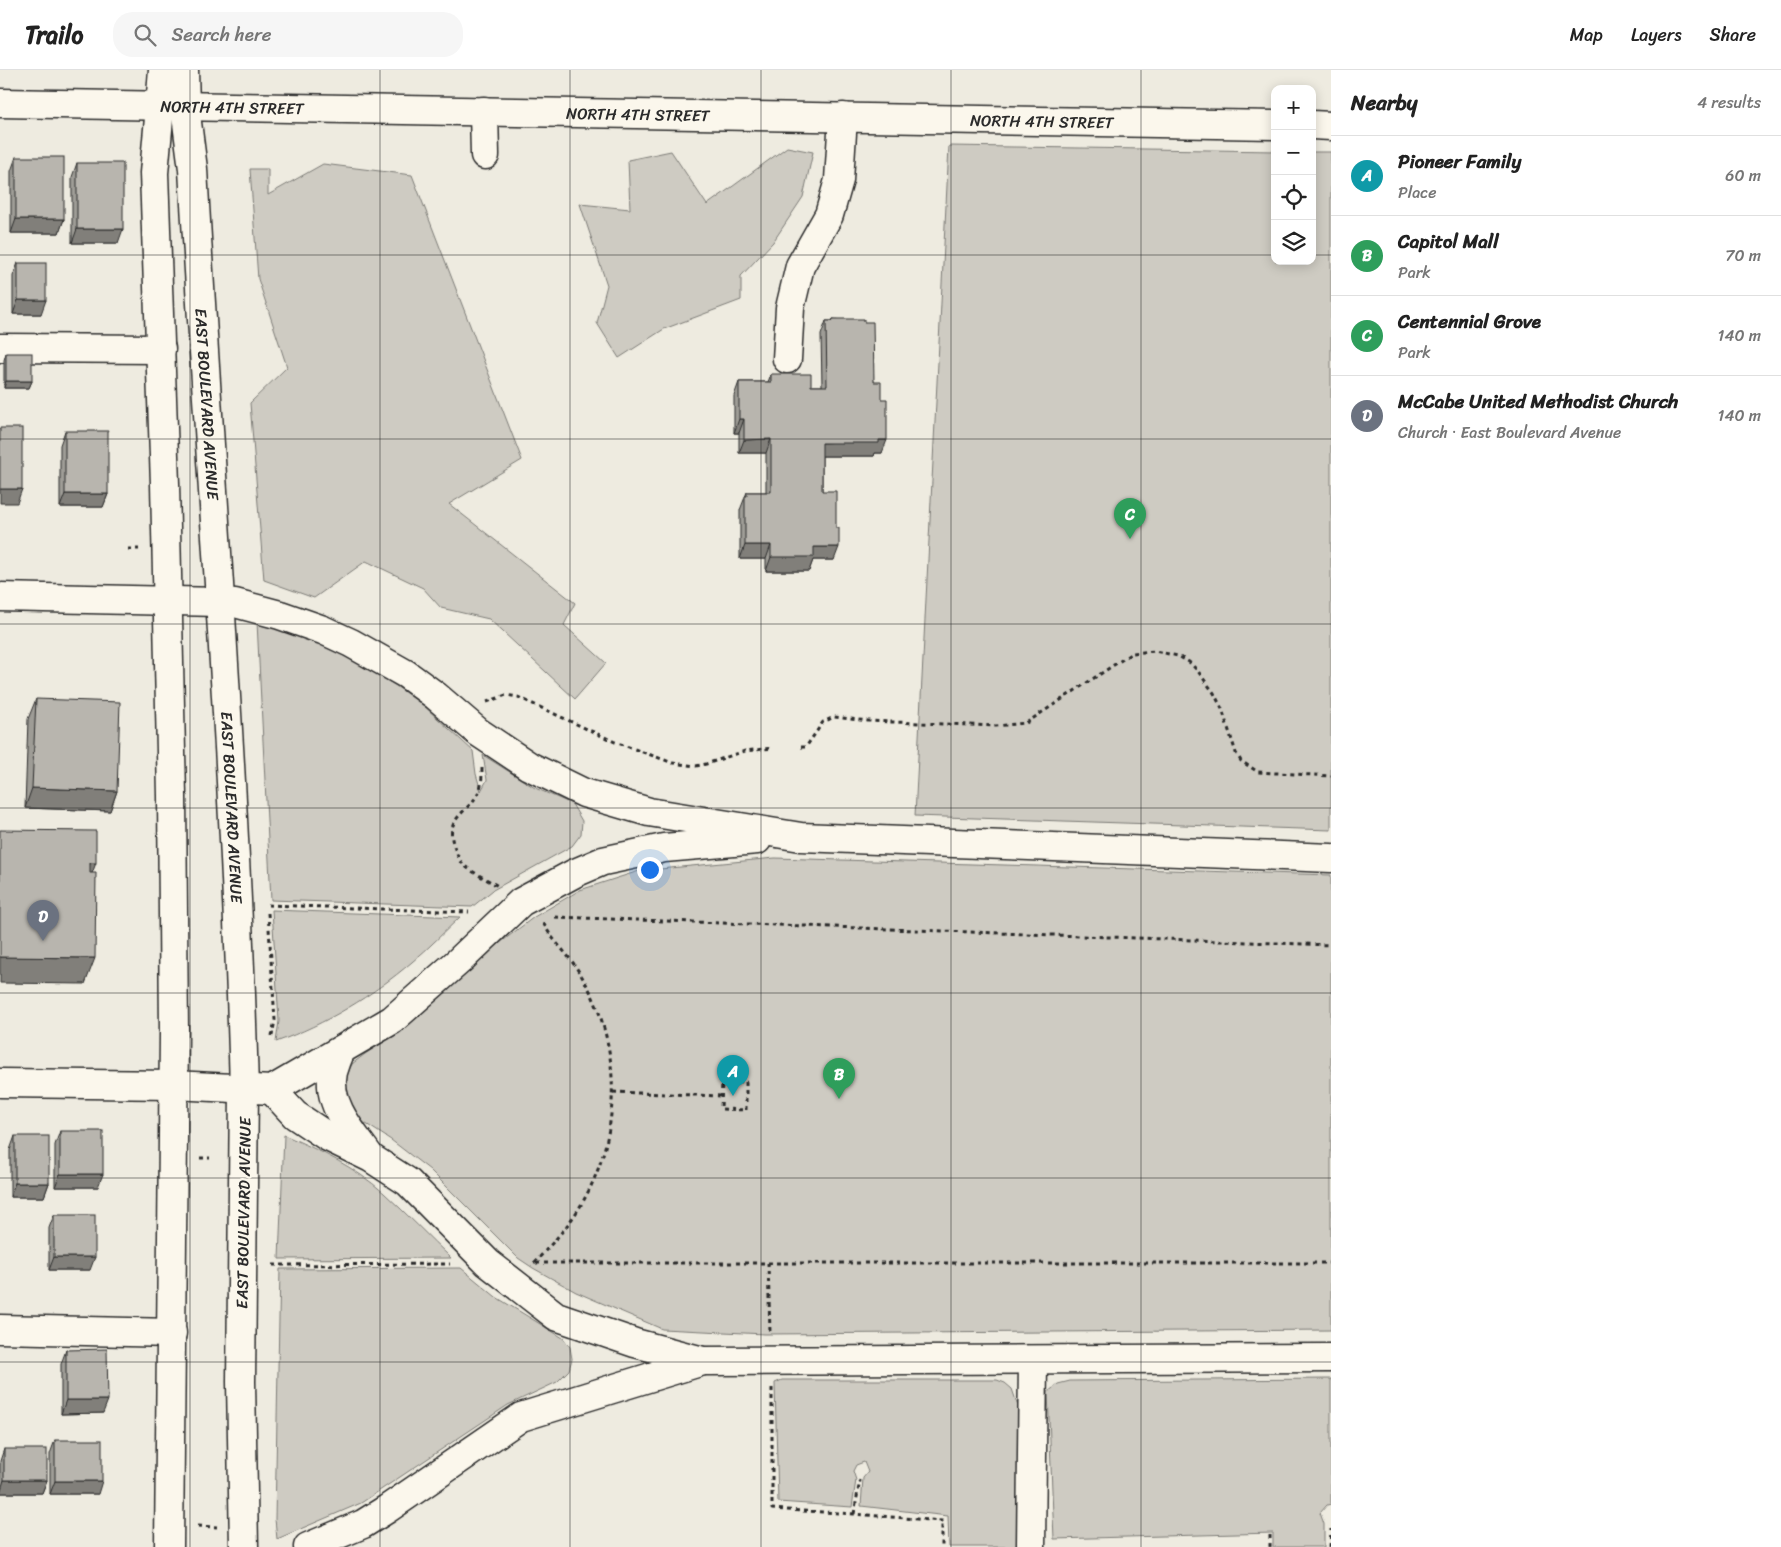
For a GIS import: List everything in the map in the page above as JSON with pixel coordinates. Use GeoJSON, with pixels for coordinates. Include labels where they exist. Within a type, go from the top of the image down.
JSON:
{"type":"FeatureCollection","features":[{"type":"Feature","properties":{"kind":"main road","name":"EAST BOULEVARD AVENUE"},"geometry":{"type":"LineString","coordinates":[[163,70],[172,106],[193,169],[237,905],[244,1089],[241,1382],[244,1547]]}},
{"type":"Feature","properties":{"kind":"main road","name":"EAST BOULEVARD AVENUE"},"geometry":{"type":"LineString","coordinates":[[169,1547],[174,1085],[172,813],[162,349],[154,173],[184,70]]}},
{"type":"Feature","properties":{"kind":"main road","name":"NORTH 4TH STREET"},"geometry":{"type":"LineString","coordinates":[[0,103],[1271,125]]}},
{"type":"Feature","properties":{"kind":"main road"},"geometry":{"type":"LineString","coordinates":[[484,111],[485,155]]}},
{"type":"Feature","properties":{"kind":"main road"},"geometry":{"type":"LineString","coordinates":[[787,359],[790,308],[800,266],[828,215],[839,180],[843,118]]}},
{"type":"Feature","properties":{"kind":"main road"},"geometry":{"type":"LineString","coordinates":[[1316,125],[1331,126]]}},
{"type":"Feature","properties":{"kind":"main road"},"geometry":{"type":"LineString","coordinates":[[0,348],[162,349]]}},
{"type":"Feature","properties":{"kind":"main road"},"geometry":{"type":"LineString","coordinates":[[0,597],[235,603],[280,615],[323,630],[371,653],[406,674],[436,696],[478,732],[529,766],[584,793],[649,812],[801,837]]}},
{"type":"Feature","properties":{"kind":"main road"},"geometry":{"type":"LineString","coordinates":[[0,1083],[174,1085],[272,1090],[392,1020],[460,960],[521,902],[575,873],[603,862],[664,848],[801,837],[1331,858]]}},
{"type":"Feature","properties":{"kind":"main road"},"geometry":{"type":"LineString","coordinates":[[341,1050],[332,1073],[333,1094],[345,1123],[371,1158]]}},
{"type":"Feature","properties":{"kind":"main road"},"geometry":{"type":"LineString","coordinates":[[272,1090],[295,1115],[328,1137],[371,1158],[408,1182],[488,1263],[556,1316],[635,1343],[703,1361],[1331,1358]]}},
{"type":"Feature","properties":{"kind":"main road"},"geometry":{"type":"LineString","coordinates":[[0,1330],[172,1333]]}},
{"type":"Feature","properties":{"kind":"main road"},"geometry":{"type":"LineString","coordinates":[[1031,1547],[1033,1360]]}},
{"type":"Feature","properties":{"kind":"main road"},"geometry":{"type":"LineString","coordinates":[[308,1547],[362,1524],[387,1509],[521,1417],[703,1361]]}},
{"type":"Feature","properties":{"kind":"path"},"geometry":{"type":"LineString","coordinates":[[801,747],[806,747],[823,722],[834,717],[868,721],[996,726],[1026,723],[1132,653],[1155,651],[1178,656],[1189,662],[1197,670],[1214,693],[1222,709],[1236,754],[1240,761],[1249,768],[1258,772],[1331,776]]}},
{"type":"Feature","properties":{"kind":"path"},"geometry":{"type":"LineString","coordinates":[[481,706],[506,695],[518,697],[615,742],[660,760],[686,766],[706,764],[745,750],[773,748]]}},
{"type":"Feature","properties":{"kind":"path"},"geometry":{"type":"LineString","coordinates":[[481,766],[481,785],[477,795],[458,816],[451,832],[452,840],[464,865],[498,886]]}},
{"type":"Feature","properties":{"kind":"path"},"geometry":{"type":"LineString","coordinates":[[268,905],[507,914],[542,918],[545,927],[583,978],[597,1008],[611,1057],[613,1092],[609,1130],[593,1182],[571,1220],[534,1263]]}},
{"type":"Feature","properties":{"kind":"path"},"geometry":{"type":"LineString","coordinates":[[550,917],[578,916],[1331,945]]}},
{"type":"Feature","properties":{"kind":"path"},"geometry":{"type":"LineString","coordinates":[[722,1082],[746,1082],[746,1110],[721,1110],[721,1096],[722,1082]]}},
{"type":"Feature","properties":{"kind":"path"},"geometry":{"type":"LineString","coordinates":[[613,1092],[721,1096]]}},
{"type":"Feature","properties":{"kind":"path"},"geometry":{"type":"LineString","coordinates":[[525,1263],[1331,1262]]}},
{"type":"Feature","properties":{"kind":"path"},"geometry":{"type":"LineString","coordinates":[[768,1263],[770,1334]]}},
{"type":"Feature","properties":{"kind":"path"},"geometry":{"type":"LineString","coordinates":[[273,1265],[456,1264]]}},
{"type":"Feature","properties":{"kind":"path"},"geometry":{"type":"LineString","coordinates":[[772,1385],[772,1509],[942,1521],[942,1547]]}},
{"type":"Feature","properties":{"kind":"path"},"geometry":{"type":"LineString","coordinates":[[854,1514],[860,1480]]}},
{"type":"Feature","properties":{"kind":"path"},"geometry":{"type":"LineString","coordinates":[[196,1526],[220,1527]]}},
{"type":"Feature","properties":{"kind":"path"},"geometry":{"type":"LineString","coordinates":[[1330,1547],[1331,1529]]}},
{"type":"Feature","properties":{"kind":"path"},"geometry":{"type":"LineString","coordinates":[[1270,1534],[1270,1547]]}},
{"type":"Feature","properties":{"kind":"shaded area"},"geometry":{"type":"Polygon","coordinates":[[[949,146],[1271,151],[1271,265],[1316,265],[1316,152],[1331,152],[1331,830],[915,816],[949,146]]]}},
{"type":"Feature","properties":{"kind":"shaded area"},"geometry":{"type":"Polygon","coordinates":[[[787,147],[813,152],[803,197],[773,242],[741,276],[741,300],[664,329],[619,358],[597,323],[607,285],[580,204],[630,209],[628,160],[671,151],[707,205],[787,147]]]}},
{"type":"Feature","properties":{"kind":"shaded area"},"geometry":{"type":"Polygon","coordinates":[[[323,164],[412,175],[522,460],[449,504],[575,603],[564,625],[606,663],[575,699],[489,619],[441,608],[423,588],[366,561],[314,598],[264,580],[250,403],[287,367],[258,279],[250,169],[268,169],[268,195],[323,164]]]}},
{"type":"Feature","properties":{"kind":"shaded area"},"geometry":{"type":"Polygon","coordinates":[[[257,622],[313,640],[361,664],[396,686],[424,706],[473,751],[476,774],[481,791],[487,780],[483,755],[535,788],[572,804],[582,821],[581,834],[572,846],[493,890],[472,907],[271,900],[257,622]]]}},
{"type":"Feature","properties":{"kind":"shaded area"},"geometry":{"type":"Polygon","coordinates":[[[775,858],[1331,875],[1331,1330],[765,1334],[662,1329],[576,1292],[518,1258],[430,1170],[391,1140],[360,1120],[348,1106],[345,1080],[352,1064],[388,1039],[496,946],[534,917],[580,890],[639,871],[775,858]]]}},
{"type":"Feature","properties":{"kind":"shaded area"},"geometry":{"type":"Polygon","coordinates":[[[272,910],[460,917],[412,962],[365,998],[313,1027],[276,1042],[279,1021],[272,910]]]}},
{"type":"Feature","properties":{"kind":"shaded area"},"geometry":{"type":"Polygon","coordinates":[[[284,1135],[336,1160],[361,1175],[393,1201],[451,1258],[279,1259],[284,1135]]]}},
{"type":"Feature","properties":{"kind":"shaded area"},"geometry":{"type":"Polygon","coordinates":[[[461,1268],[496,1297],[563,1338],[570,1347],[572,1359],[569,1370],[557,1382],[508,1405],[361,1503],[277,1539],[275,1519],[280,1269],[461,1268]]]}},
{"type":"Feature","properties":{"kind":"shaded area"},"geometry":{"type":"Polygon","coordinates":[[[1331,1379],[1331,1504],[1327,1505],[1320,1513],[1324,1524],[1324,1547],[1273,1547],[1273,1533],[1054,1539],[1048,1392],[1058,1384],[1070,1381],[1331,1379]]]}},
{"type":"Feature","properties":{"kind":"shaded area"},"geometry":{"type":"Polygon","coordinates":[[[782,1380],[997,1380],[1005,1383],[1012,1389],[1022,1418],[1020,1547],[949,1547],[948,1516],[861,1506],[863,1478],[868,1472],[864,1462],[856,1465],[853,1471],[856,1480],[852,1507],[778,1502],[775,1383],[782,1380]]]}},
{"type":"Feature","properties":{"kind":"building"},"geometry":{"type":"Polygon","coordinates":[[[16,157],[64,157],[64,219],[16,219],[16,157]]]}},
{"type":"Feature","properties":{"kind":"building"},"geometry":{"type":"Polygon","coordinates":[[[77,163],[123,163],[123,229],[77,229],[77,163]]]}},
{"type":"Feature","properties":{"kind":"building"},"geometry":{"type":"Polygon","coordinates":[[[18,263],[46,263],[46,300],[18,300],[18,263]]]}},
{"type":"Feature","properties":{"kind":"building"},"geometry":{"type":"Polygon","coordinates":[[[833,319],[864,319],[864,322],[873,322],[874,382],[881,382],[881,399],[887,399],[887,440],[879,440],[879,443],[822,443],[822,491],[836,491],[836,528],[839,528],[839,547],[814,547],[814,557],[771,557],[771,545],[745,545],[745,496],[747,496],[747,492],[771,492],[771,439],[744,440],[744,419],[739,419],[739,382],[771,382],[771,374],[811,374],[811,386],[827,386],[826,321],[833,321],[833,319]]]}},
{"type":"Feature","properties":{"kind":"building"},"geometry":{"type":"Polygon","coordinates":[[[6,353],[32,353],[32,381],[6,381],[6,353]]]}},
{"type":"Feature","properties":{"kind":"building"},"geometry":{"type":"Polygon","coordinates":[[[0,428],[22,428],[22,489],[0,489],[0,428]]]}},
{"type":"Feature","properties":{"kind":"building"},"geometry":{"type":"Polygon","coordinates":[[[65,431],[108,431],[108,494],[65,494],[65,431]]]}},
{"type":"Feature","properties":{"kind":"building"},"geometry":{"type":"Polygon","coordinates":[[[36,699],[120,702],[117,791],[32,788],[36,699]]]}},
{"type":"Feature","properties":{"kind":"building"},"geometry":{"type":"Polygon","coordinates":[[[0,830],[96,831],[96,863],[90,863],[90,873],[96,873],[95,958],[0,957],[0,830]]]}},
{"type":"Feature","properties":{"kind":"building"},"geometry":{"type":"Polygon","coordinates":[[[60,1131],[103,1131],[103,1174],[60,1174],[60,1131]]]}},
{"type":"Feature","properties":{"kind":"building"},"geometry":{"type":"Polygon","coordinates":[[[15,1136],[49,1136],[49,1183],[15,1183],[15,1136]]]}},
{"type":"Feature","properties":{"kind":"building"},"geometry":{"type":"Polygon","coordinates":[[[54,1215],[95,1215],[95,1257],[54,1257],[54,1215]]]}},
{"type":"Feature","properties":{"kind":"building"},"geometry":{"type":"Polygon","coordinates":[[[107,1349],[108,1400],[66,1400],[66,1350],[107,1349]]]}},
{"type":"Feature","properties":{"kind":"building"},"geometry":{"type":"Polygon","coordinates":[[[55,1440],[102,1440],[102,1481],[55,1481],[55,1440]]]}},
{"type":"Feature","properties":{"kind":"building"},"geometry":{"type":"Polygon","coordinates":[[[4,1449],[47,1449],[47,1480],[4,1480],[4,1449]]]}},
{"type":"Feature","properties":{"kind":"place","name":"Centennial Grove"},"geometry":{"type":"Point","coordinates":[1130,539]}},
{"type":"Feature","properties":{"kind":"place","name":"McCabe United Methodist Church"},"geometry":{"type":"Point","coordinates":[43,941]}},
{"type":"Feature","properties":{"kind":"place","name":"Pioneer Family"},"geometry":{"type":"Point","coordinates":[733,1096]}},
{"type":"Feature","properties":{"kind":"place","name":"Capitol Mall"},"geometry":{"type":"Point","coordinates":[839,1099]}}]}
